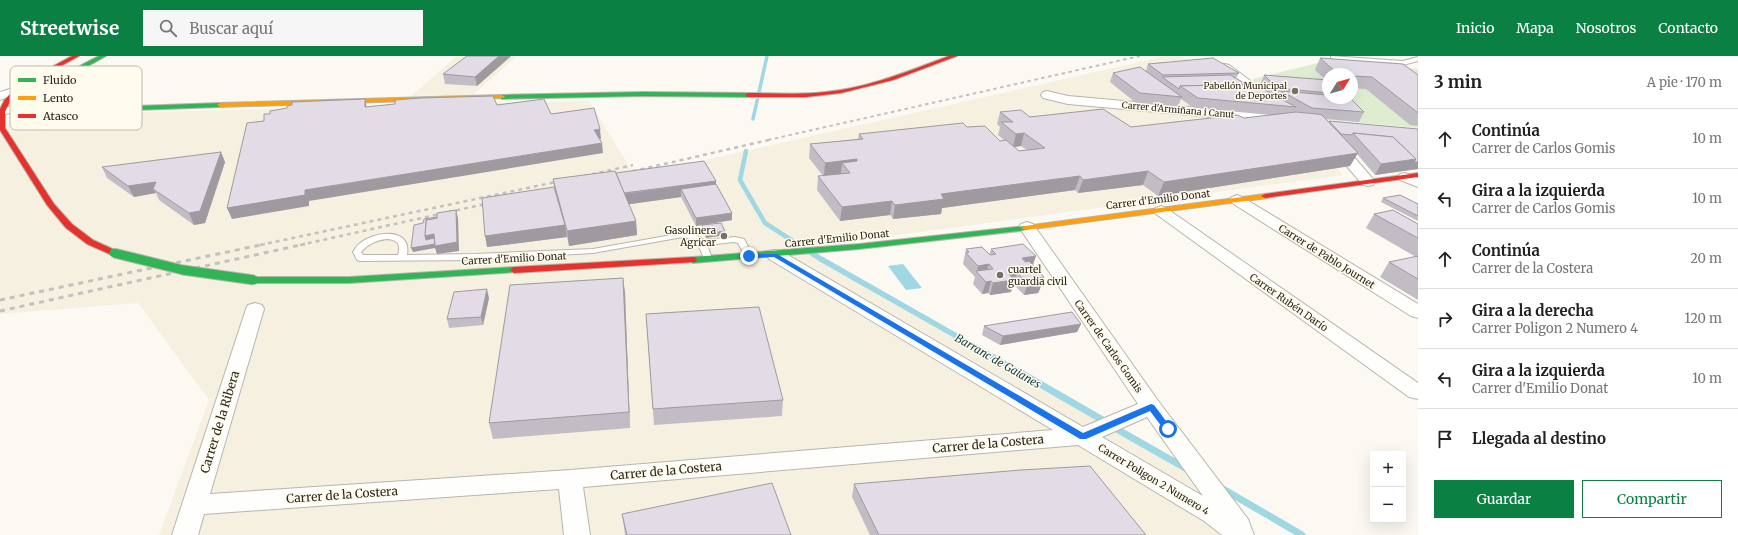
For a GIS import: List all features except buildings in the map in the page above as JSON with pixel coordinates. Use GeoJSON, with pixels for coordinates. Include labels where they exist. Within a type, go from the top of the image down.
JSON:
{"type":"FeatureCollection","features":[{"type":"Feature","properties":{"kind":"street"},"geometry":{"type":"LineString","coordinates":[[57,66],[76,56]]}},
{"type":"Feature","properties":{"kind":"street"},"geometry":{"type":"LineString","coordinates":[[85,66],[103,56]]}},
{"type":"Feature","properties":{"kind":"street"},"geometry":{"type":"LineString","coordinates":[[142,108],[397,99],[642,94],[828,94],[898,76],[939,59],[954,56]]}},
{"type":"Feature","properties":{"kind":"street","name":"Carrer d'Armiñana i Canut"},"geometry":{"type":"LineString","coordinates":[[1047,96],[1068,100],[1286,111],[1264,98],[1225,67]]}},
{"type":"Feature","properties":{"kind":"street"},"geometry":{"type":"LineString","coordinates":[[2,102],[10,96]]}},
{"type":"Feature","properties":{"kind":"street","name":"Carrer d'Emilio Donat"},"geometry":{"type":"LineString","coordinates":[[2,102],[2,128],[12,145],[51,205],[69,226],[90,242],[114,253],[142,263],[175,271],[254,280],[349,280],[838,250],[1162,211],[1411,176]]}},
{"type":"Feature","properties":{"kind":"street"},"geometry":{"type":"LineString","coordinates":[[0,137],[12,145]]}},
{"type":"Feature","properties":{"kind":"street"},"geometry":{"type":"LineString","coordinates":[[1330,138],[1368,182]]}},
{"type":"Feature","properties":{"kind":"street"},"geometry":{"type":"LineString","coordinates":[[1411,176],[1418,183]]}},
{"type":"Feature","properties":{"kind":"street","name":"Carrer de Pablo Journet"},"geometry":{"type":"LineString","coordinates":[[1237,200],[1418,312]]}},
{"type":"Feature","properties":{"kind":"street","name":"Carrer Rubén Darío"},"geometry":{"type":"LineString","coordinates":[[1162,211],[1416,392]]}},
{"type":"Feature","properties":{"kind":"street","name":"Carrer de Carlos Gomis"},"geometry":{"type":"LineString","coordinates":[[1027,227],[1142,412],[1168,429],[1246,535]]}},
{"type":"Feature","properties":{"kind":"street","name":"Carrer Poligon 2 Numero 4"},"geometry":{"type":"LineString","coordinates":[[775,255],[1089,434],[1213,514],[1241,535]]}},
{"type":"Feature","properties":{"kind":"street","name":"Carrer de la Ribera"},"geometry":{"type":"LineString","coordinates":[[185,535],[255,309]]}},
{"type":"Feature","properties":{"kind":"street","name":"Carrer de la Costera"},"geometry":{"type":"LineString","coordinates":[[195,505],[570,479],[1089,434],[1142,412]]}},
{"type":"Feature","properties":{"kind":"street"},"geometry":{"type":"LineString","coordinates":[[570,479],[577,535]]}},
{"type":"Feature","properties":{"kind":"lane"},"geometry":{"type":"LineString","coordinates":[[1333,57],[1403,63],[1418,60]]}},
{"type":"Feature","properties":{"kind":"lane"},"geometry":{"type":"LineString","coordinates":[[402,258],[404,244],[401,238],[394,236],[366,243],[359,247],[357,252],[360,258],[402,258],[474,257],[592,251],[683,235],[693,236],[703,243],[708,258]]}},
{"type":"Feature","properties":{"kind":"lane"},"geometry":{"type":"LineString","coordinates":[[703,243],[735,239],[741,241],[749,256]]}},
{"type":"Feature","properties":{"kind":"shaded area"},"geometry":{"type":"Polygon","coordinates":[[[457,56],[517,56],[473,95],[411,96],[457,56]]]}},
{"type":"Feature","properties":{"kind":"shaded area"},"geometry":{"type":"Polygon","coordinates":[[[1166,56],[1181,56],[1205,67],[1291,117],[1343,175],[800,248],[1193,476],[1233,535],[159,535],[209,400],[138,303],[0,314],[0,127],[10,124],[10,130],[142,130],[142,112],[589,101],[635,176],[1166,56]]]}},
{"type":"Feature","properties":{"kind":"green space","name":"Pabellón Municipal de Deportes"},"geometry":{"type":"Polygon","coordinates":[[[1322,62],[1418,69],[1418,128],[1307,118],[1277,101],[1255,84],[1253,79],[1322,62]]]}},
{"type":"Feature","properties":{"kind":"water"},"geometry":{"type":"Polygon","coordinates":[[[903,264],[922,288],[906,290],[888,266],[903,264]]]}},
{"type":"Feature","properties":{"kind":"waterway","name":"Barranc de Gaianes"},"geometry":{"type":"LineString","coordinates":[[753,119],[767,56]]}},
{"type":"Feature","properties":{"kind":"waterway","name":"Barranc de Gaianes"},"geometry":{"type":"LineString","coordinates":[[746,151],[740,180],[765,223],[799,245]]}},
{"type":"Feature","properties":{"kind":"waterway","name":"Barranc de Gaianes"},"geometry":{"type":"LineString","coordinates":[[797,244],[1023,374]]}},
{"type":"Feature","properties":{"kind":"waterway","name":"Barranc de Gaianes"},"geometry":{"type":"LineString","coordinates":[[1021,373],[1106,422]]}},
{"type":"Feature","properties":{"kind":"waterway","name":"Barranc de Gaianes"},"geometry":{"type":"LineString","coordinates":[[1113,427],[1187,469]]}},
{"type":"Feature","properties":{"kind":"waterway","name":"Barranc de Gaianes"},"geometry":{"type":"LineString","coordinates":[[1223,489],[1302,535]]}},
{"type":"Feature","properties":{"kind":"railway"},"geometry":{"type":"LineString","coordinates":[[768,140],[1140,56]]}},
{"type":"Feature","properties":{"kind":"railway"},"geometry":{"type":"LineString","coordinates":[[625,173],[773,139]]}},
{"type":"Feature","properties":{"kind":"railway"},"geometry":{"type":"LineString","coordinates":[[584,176],[633,165]]}},
{"type":"Feature","properties":{"kind":"railway"},"geometry":{"type":"LineString","coordinates":[[260,245],[565,180]]}},
{"type":"Feature","properties":{"kind":"railway"},"geometry":{"type":"LineString","coordinates":[[300,245],[494,202]]}},
{"type":"Feature","properties":{"kind":"railway"},"geometry":{"type":"LineString","coordinates":[[0,300],[265,244]]}},
{"type":"Feature","properties":{"kind":"railway"},"geometry":{"type":"LineString","coordinates":[[0,311],[305,244]]}},
{"type":"Feature","properties":{"kind":"traffic: fast"},"geometry":{"type":"LineString","coordinates":[[84,66],[103,56]]}},
{"type":"Feature","properties":{"kind":"traffic: fast"},"geometry":{"type":"LineString","coordinates":[[502,97],[642,94],[748,95]]}},
{"type":"Feature","properties":{"kind":"traffic: fast"},"geometry":{"type":"LineString","coordinates":[[142,108],[220,105]]}},
{"type":"Feature","properties":{"kind":"traffic: fast"},"geometry":{"type":"LineString","coordinates":[[693,260],[776,254],[942,238],[1025,228]]}},
{"type":"Feature","properties":{"kind":"traffic: fast"},"geometry":{"type":"LineString","coordinates":[[114,253],[149,263],[183,270],[254,280]]}},
{"type":"Feature","properties":{"kind":"traffic: fast"},"geometry":{"type":"LineString","coordinates":[[254,280],[349,280],[514,270]]}},
{"type":"Feature","properties":{"kind":"traffic: slow"},"geometry":{"type":"LineString","coordinates":[[220,105],[502,97]]}},
{"type":"Feature","properties":{"kind":"traffic: slow"},"geometry":{"type":"LineString","coordinates":[[1025,228],[1265,196]]}},
{"type":"Feature","properties":{"kind":"traffic: jam"},"geometry":{"type":"LineString","coordinates":[[57,66],[76,56]]}},
{"type":"Feature","properties":{"kind":"traffic: jam"},"geometry":{"type":"LineString","coordinates":[[748,95],[806,95],[841,92],[891,79],[954,56]]}},
{"type":"Feature","properties":{"kind":"traffic: jam"},"geometry":{"type":"LineString","coordinates":[[10,97],[7,100],[2,112],[2,128],[51,205],[69,226],[90,242],[114,253]]}},
{"type":"Feature","properties":{"kind":"traffic: jam"},"geometry":{"type":"LineString","coordinates":[[1265,196],[1418,175]]}},
{"type":"Feature","properties":{"kind":"traffic: jam"},"geometry":{"type":"LineString","coordinates":[[514,270],[693,260]]}},
{"type":"Feature","properties":{"kind":"place","name":"Pabellón Municipal de Deportes"},"geometry":{"type":"Point","coordinates":[1295,91]}},
{"type":"Feature","properties":{"kind":"place","name":"Gasolinera Agricar"},"geometry":{"type":"Point","coordinates":[724,236]}},
{"type":"Feature","properties":{"kind":"place","name":"cuartel guardia civil"},"geometry":{"type":"Point","coordinates":[1000,275]}},
{"type":"Feature","properties":{"kind":"route"},"geometry":{"type":"LineString","coordinates":[[749,256],[775,255],[1083,436],[1151,407],[1168,429]]}}]}
